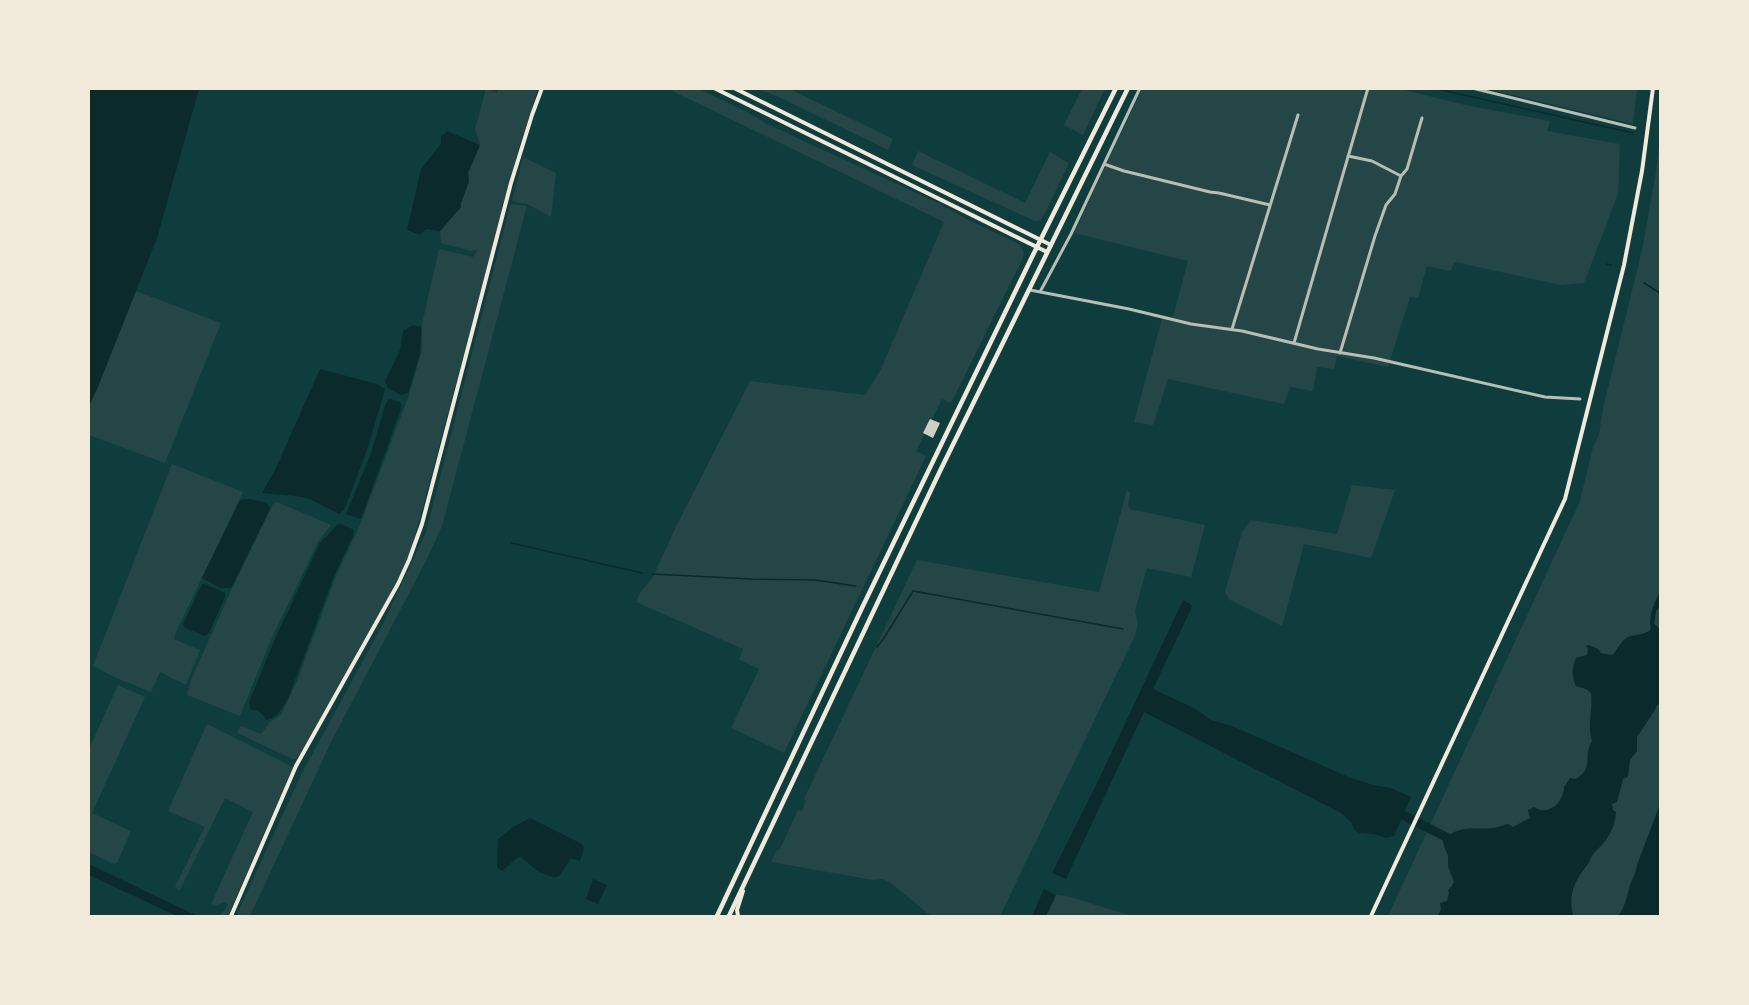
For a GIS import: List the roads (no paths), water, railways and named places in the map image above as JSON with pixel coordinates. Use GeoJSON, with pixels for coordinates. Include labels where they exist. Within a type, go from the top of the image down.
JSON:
{"type":"FeatureCollection","features":[{"type":"Feature","properties":{"kind":"main road"},"geometry":{"type":"LineString","coordinates":[[231,916],[296,766],[398,584],[409,560],[422,524],[511,183],[542,88]]}},
{"type":"Feature","properties":{"kind":"main road"},"geometry":{"type":"LineString","coordinates":[[714,88],[1047,252]]}},
{"type":"Feature","properties":{"kind":"main road"},"geometry":{"type":"LineString","coordinates":[[734,88],[1051,245]]}},
{"type":"Feature","properties":{"kind":"main road"},"geometry":{"type":"LineString","coordinates":[[717,916],[861,610],[1116,88]]}},
{"type":"Feature","properties":{"kind":"main road"},"geometry":{"type":"LineString","coordinates":[[729,916],[939,471],[1128,88]]}},
{"type":"Feature","properties":{"kind":"main road"},"geometry":{"type":"LineString","coordinates":[[1371,916],[1565,500],[1624,266],[1642,171],[1653,88]]}},
{"type":"Feature","properties":{"kind":"main road"},"geometry":{"type":"LineString","coordinates":[[738,916],[737,910],[745,883]]}},
{"type":"Feature","properties":{"kind":"street"},"geometry":{"type":"LineString","coordinates":[[1040,292],[1071,234],[1140,88]]}},
{"type":"Feature","properties":{"kind":"street"},"geometry":{"type":"LineString","coordinates":[[1294,343],[1368,88]]}},
{"type":"Feature","properties":{"kind":"street"},"geometry":{"type":"LineString","coordinates":[[1472,88],[1635,128]]}},
{"type":"Feature","properties":{"kind":"street"},"geometry":{"type":"LineString","coordinates":[[1232,330],[1298,115]]}},
{"type":"Feature","properties":{"kind":"street"},"geometry":{"type":"LineString","coordinates":[[1340,353],[1375,236],[1386,205],[1395,194],[1401,176],[1407,169],[1422,118]]}},
{"type":"Feature","properties":{"kind":"street"},"geometry":{"type":"LineString","coordinates":[[1348,156],[1372,161],[1401,176]]}},
{"type":"Feature","properties":{"kind":"street"},"geometry":{"type":"LineString","coordinates":[[1104,164],[1124,171],[1270,205]]}},
{"type":"Feature","properties":{"kind":"street"},"geometry":{"type":"LineString","coordinates":[[1028,290],[1129,309],[1191,324],[1374,358],[1545,397],[1580,399]]}},
{"type":"Feature","properties":{"kind":"waterway"},"geometry":{"type":"LineString","coordinates":[[1433,88],[1633,133]]}},
{"type":"Feature","properties":{"kind":"waterway"},"geometry":{"type":"LineString","coordinates":[[1607,264],[1611,265]]}},
{"type":"Feature","properties":{"kind":"waterway"},"geometry":{"type":"LineString","coordinates":[[1644,283],[1660,293]]}},
{"type":"Feature","properties":{"kind":"waterway"},"geometry":{"type":"LineString","coordinates":[[511,543],[642,573]]}},
{"type":"Feature","properties":{"kind":"waterway"},"geometry":{"type":"LineString","coordinates":[[653,574],[815,580],[856,586]]}},
{"type":"Feature","properties":{"kind":"waterway"},"geometry":{"type":"LineString","coordinates":[[877,647],[913,591],[1123,629]]}},
{"type":"Feature","properties":{"kind":"waterway"},"geometry":{"type":"LineString","coordinates":[[1395,811],[1446,837]]}}]}
